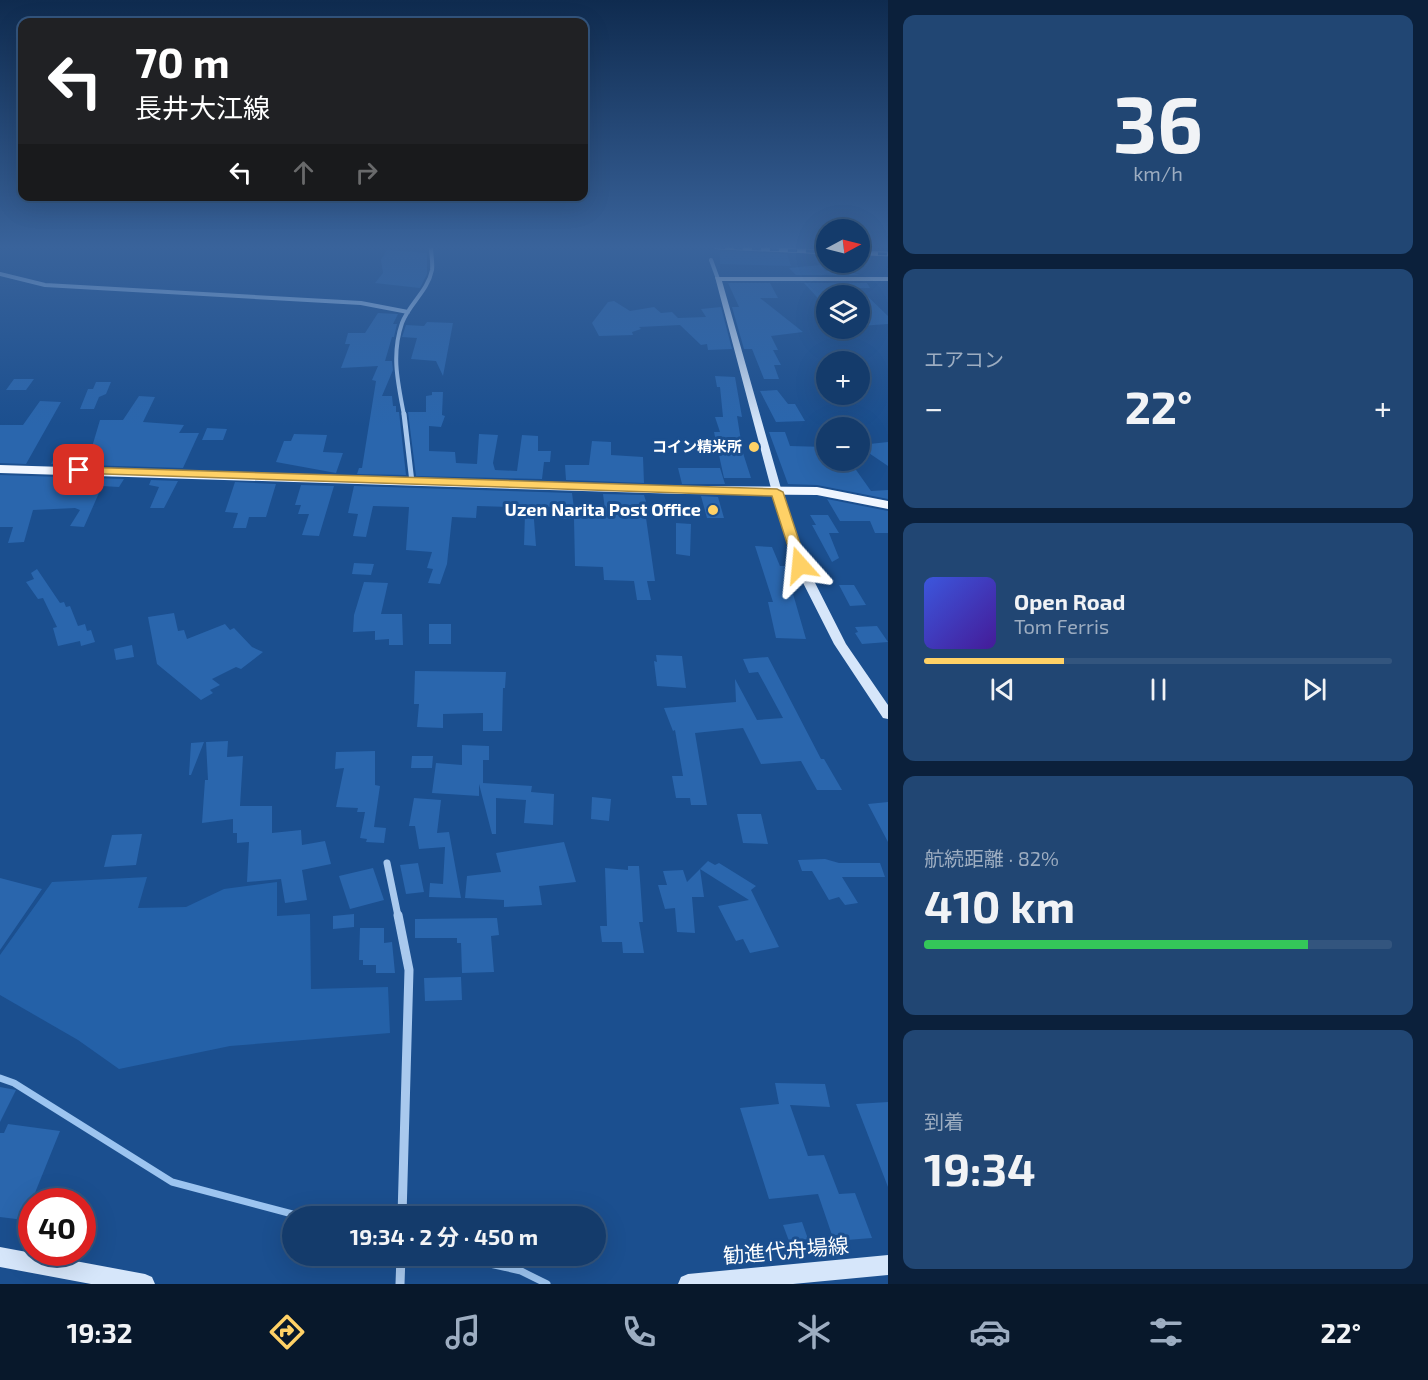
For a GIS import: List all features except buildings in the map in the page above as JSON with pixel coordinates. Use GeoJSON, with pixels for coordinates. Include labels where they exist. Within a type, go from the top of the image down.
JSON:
{"type":"FeatureCollection","features":[{"type":"Feature","properties":{"kind":"main road"},"geometry":{"type":"LineString","coordinates":[[0,469],[777,492],[817,491],[888,505]]}},
{"type":"Feature","properties":{"kind":"street"},"geometry":{"type":"LineString","coordinates":[[381,307],[408,312]]}},
{"type":"Feature","properties":{"kind":"street"},"geometry":{"type":"LineString","coordinates":[[412,307],[396,348],[395,368],[406,424],[412,482]]}},
{"type":"Feature","properties":{"kind":"street"},"geometry":{"type":"LineString","coordinates":[[726,307],[777,492],[800,565],[840,644],[888,715]]}},
{"type":"Feature","properties":{"kind":"street"},"geometry":{"type":"LineString","coordinates":[[387,863],[409,970],[402,1206]]}},
{"type":"Feature","properties":{"kind":"street"},"geometry":{"type":"LineString","coordinates":[[0,1257],[145,1284]]}},
{"type":"Feature","properties":{"kind":"street","name":"勧進代舟場線"},"geometry":{"type":"LineString","coordinates":[[688,1284],[888,1265]]}},
{"type":"Feature","properties":{"kind":"street"},"geometry":{"type":"LineString","coordinates":[[400,1284],[401,1266]]}},
{"type":"Feature","properties":{"kind":"shaded area"},"geometry":{"type":"Polygon","coordinates":[[[147,877],[138,908],[186,907],[224,889],[277,882],[277,916],[310,914],[311,989],[388,987],[390,1033],[230,1046],[119,1069],[78,1040],[0,995],[0,955],[52,882],[147,877]]]}},
{"type":"Feature","properties":{"kind":"waterway"},"geometry":{"type":"LineString","coordinates":[[0,1078],[14,1083],[172,1182],[282,1211]]}},
{"type":"Feature","properties":{"kind":"waterway"},"geometry":{"type":"LineString","coordinates":[[499,1266],[521,1271],[547,1284]]}},
{"type":"Feature","properties":{"kind":"place","name":"コイン精米所"},"geometry":{"type":"Point","coordinates":[754,447]}},
{"type":"Feature","properties":{"kind":"place","name":"Uzen Narita Post Office"},"geometry":{"type":"Point","coordinates":[713,510]}},
{"type":"Feature","properties":{"kind":"route"},"geometry":{"type":"LineString","coordinates":[[79,470],[777,492],[800,565]]}}]}
